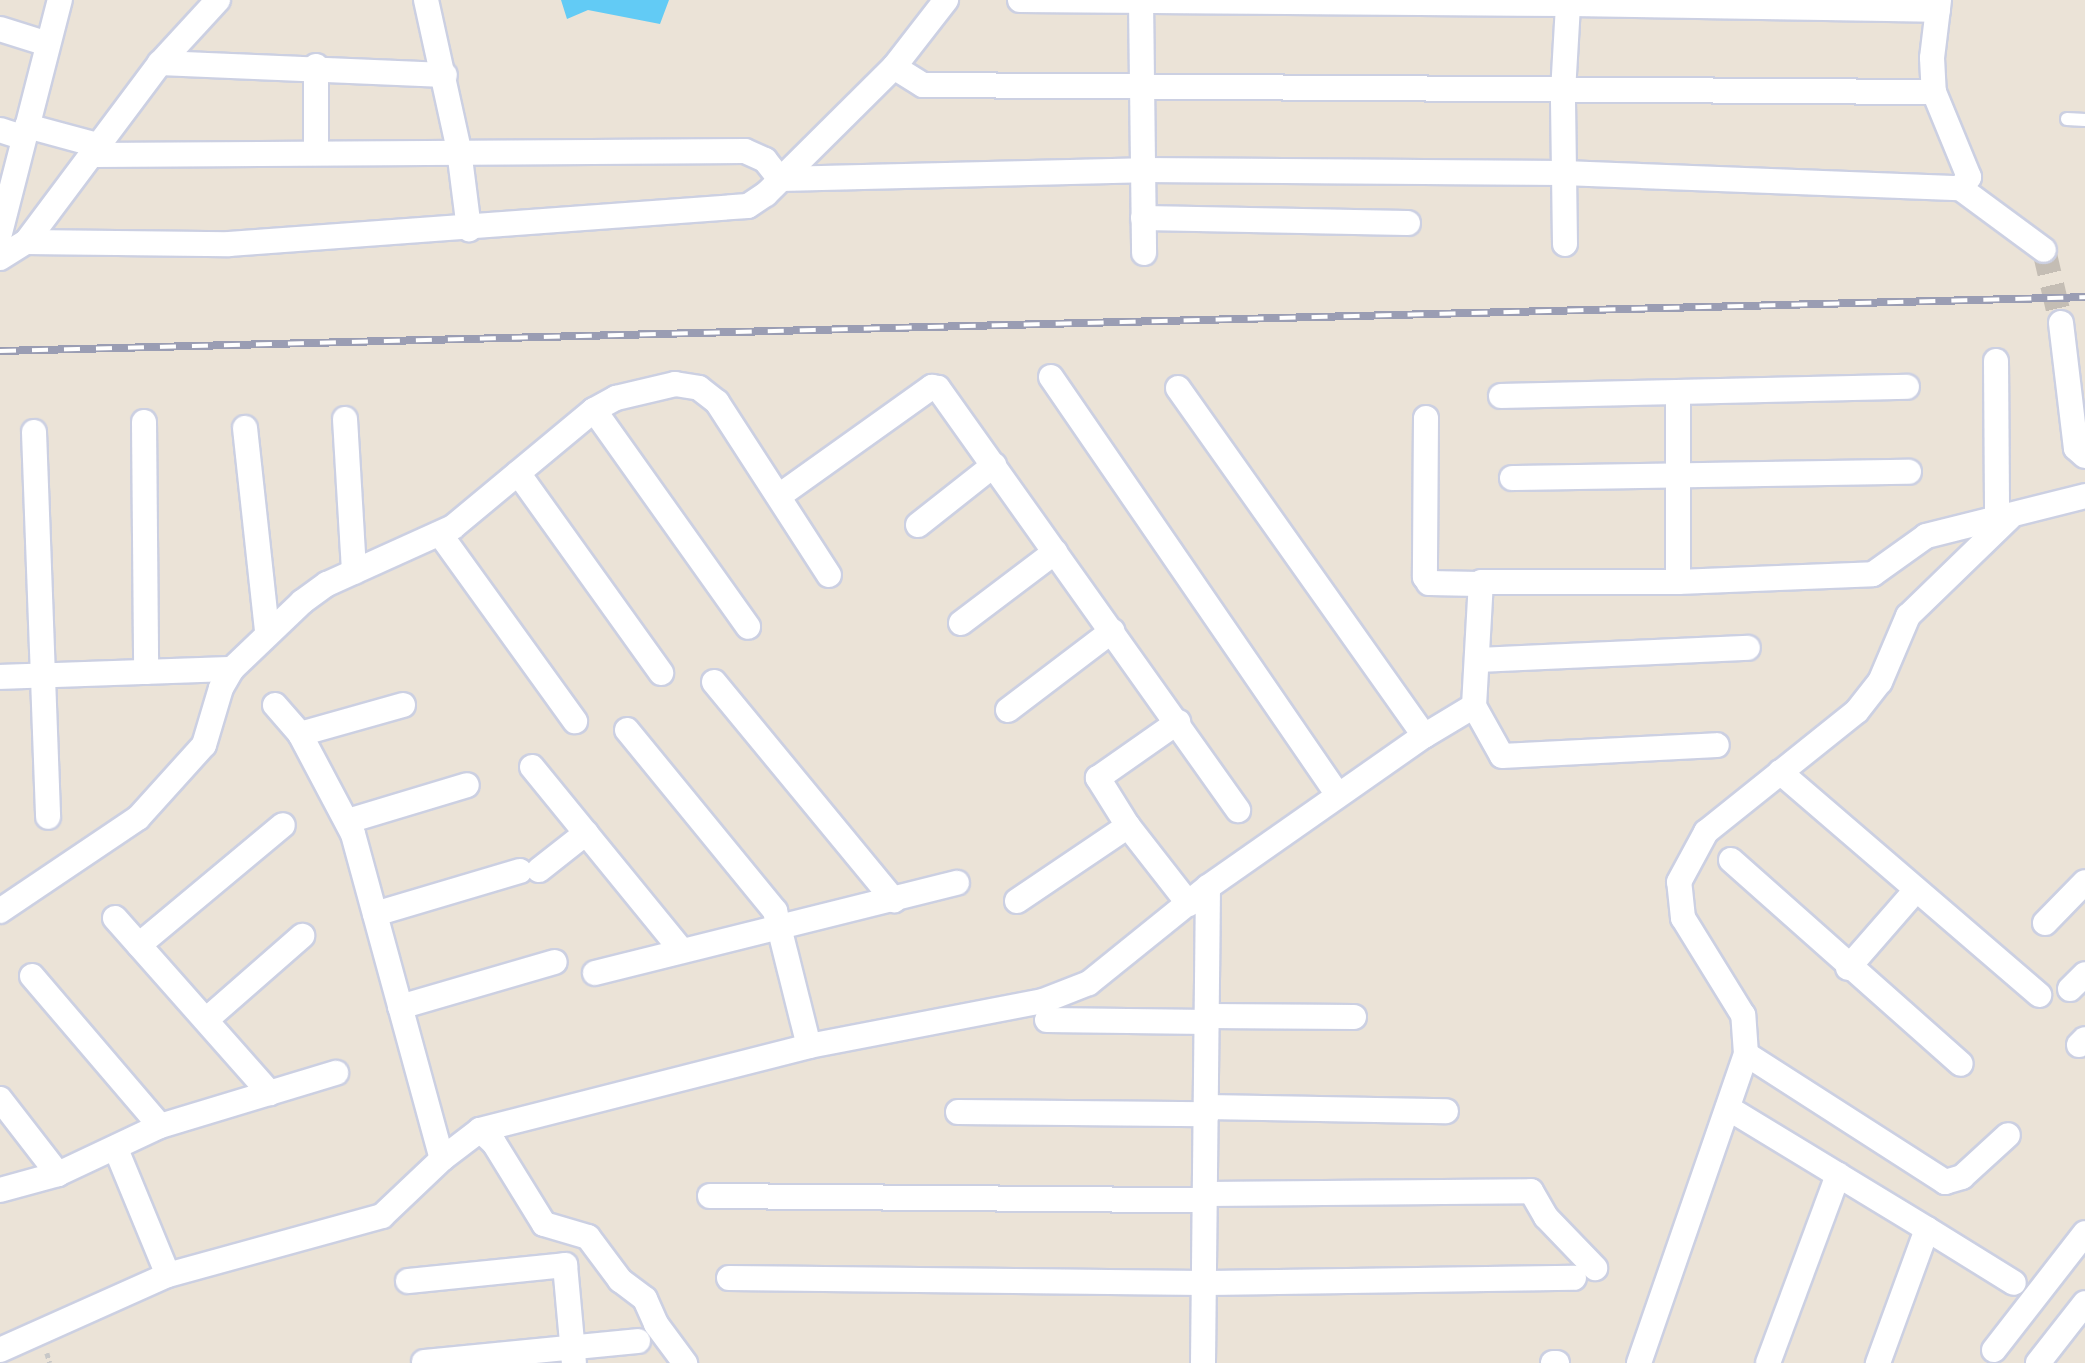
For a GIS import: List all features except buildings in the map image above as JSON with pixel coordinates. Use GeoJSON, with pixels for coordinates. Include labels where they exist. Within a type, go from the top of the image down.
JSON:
{"type":"FeatureCollection","features":[{"type":"Feature","properties":{"kind":"street"},"geometry":{"type":"LineString","coordinates":[[0,233],[60,0]]}},
{"type":"Feature","properties":{"kind":"street"},"geometry":{"type":"LineString","coordinates":[[0,258],[26,242],[160,63],[218,0]]}},
{"type":"Feature","properties":{"kind":"street"},"geometry":{"type":"LineString","coordinates":[[426,0],[445,75],[459,150],[469,229]]}},
{"type":"Feature","properties":{"kind":"street"},"geometry":{"type":"LineString","coordinates":[[26,242],[229,244],[469,229],[748,206],[780,179],[894,67],[946,0]]}},
{"type":"Feature","properties":{"kind":"street"},"geometry":{"type":"LineString","coordinates":[[1020,0],[1939,5],[1932,58],[1934,92],[1969,177],[1959,188]]}},
{"type":"Feature","properties":{"kind":"street"},"geometry":{"type":"LineString","coordinates":[[1141,1],[1144,253]]}},
{"type":"Feature","properties":{"kind":"street"},"geometry":{"type":"LineString","coordinates":[[1564,244],[1563,92],[1568,2]]}},
{"type":"Feature","properties":{"kind":"street"},"geometry":{"type":"LineString","coordinates":[[0,29],[48,44]]}},
{"type":"Feature","properties":{"kind":"street"},"geometry":{"type":"LineString","coordinates":[[160,63],[316,66],[445,75]]}},
{"type":"Feature","properties":{"kind":"street"},"geometry":{"type":"LineString","coordinates":[[316,66],[316,153]]}},
{"type":"Feature","properties":{"kind":"street"},"geometry":{"type":"LineString","coordinates":[[894,67],[923,85],[1563,92],[1934,92]]}},
{"type":"Feature","properties":{"kind":"street"},"geometry":{"type":"LineString","coordinates":[[0,130],[25,132],[97,150],[316,153],[459,150],[745,151],[765,160],[780,179]]}},
{"type":"Feature","properties":{"kind":"street"},"geometry":{"type":"LineString","coordinates":[[780,179],[1143,170],[1563,173],[1959,188],[2044,250]]}},
{"type":"Feature","properties":{"kind":"street"},"geometry":{"type":"LineString","coordinates":[[1143,218],[1408,223]]}},
{"type":"Feature","properties":{"kind":"street"},"geometry":{"type":"LineString","coordinates":[[2061,323],[2076,448],[2085,456]]}},
{"type":"Feature","properties":{"kind":"street"},"geometry":{"type":"LineString","coordinates":[[1639,1363],[1746,1054],[1743,1015],[1683,918],[1679,881],[1706,832],[1857,711],[1880,682],[1908,616],[2005,517],[1996,361]]}},
{"type":"Feature","properties":{"kind":"street"},"geometry":{"type":"LineString","coordinates":[[1051,377],[1338,795]]}},
{"type":"Feature","properties":{"kind":"street"},"geometry":{"type":"LineString","coordinates":[[0,911],[138,818],[204,745],[221,688],[232,669],[267,631],[327,584],[440,534],[594,410],[638,390],[675,384],[699,388],[717,402],[829,575]]}},
{"type":"Feature","properties":{"kind":"street"},"geometry":{"type":"LineString","coordinates":[[779,496],[935,386],[1178,722],[1238,810]]}},
{"type":"Feature","properties":{"kind":"street"},"geometry":{"type":"LineString","coordinates":[[1501,396],[1907,387]]}},
{"type":"Feature","properties":{"kind":"street"},"geometry":{"type":"LineString","coordinates":[[1178,388],[1424,736]]}},
{"type":"Feature","properties":{"kind":"street"},"geometry":{"type":"LineString","coordinates":[[1678,392],[1678,582]]}},
{"type":"Feature","properties":{"kind":"street"},"geometry":{"type":"LineString","coordinates":[[594,410],[748,627]]}},
{"type":"Feature","properties":{"kind":"street"},"geometry":{"type":"LineString","coordinates":[[1426,418],[1425,578],[1429,583],[1678,582],[1873,574],[1926,536],[2085,496]]}},
{"type":"Feature","properties":{"kind":"street"},"geometry":{"type":"LineString","coordinates":[[345,419],[354,572]]}},
{"type":"Feature","properties":{"kind":"street"},"geometry":{"type":"LineString","coordinates":[[144,422],[146,672]]}},
{"type":"Feature","properties":{"kind":"street"},"geometry":{"type":"LineString","coordinates":[[245,428],[267,631]]}},
{"type":"Feature","properties":{"kind":"street"},"geometry":{"type":"LineString","coordinates":[[34,432],[40,676],[48,817]]}},
{"type":"Feature","properties":{"kind":"street"},"geometry":{"type":"LineString","coordinates":[[918,525],[994,465]]}},
{"type":"Feature","properties":{"kind":"street"},"geometry":{"type":"LineString","coordinates":[[518,472],[661,673]]}},
{"type":"Feature","properties":{"kind":"street"},"geometry":{"type":"LineString","coordinates":[[1512,478],[1909,472]]}},
{"type":"Feature","properties":{"kind":"street"},"geometry":{"type":"LineString","coordinates":[[440,534],[575,721]]}},
{"type":"Feature","properties":{"kind":"street"},"geometry":{"type":"LineString","coordinates":[[961,623],[1055,552]]}},
{"type":"Feature","properties":{"kind":"street"},"geometry":{"type":"LineString","coordinates":[[1479,584],[1479,660],[1474,706],[1502,757],[1717,744]]}},
{"type":"Feature","properties":{"kind":"street"},"geometry":{"type":"LineString","coordinates":[[1008,710],[1112,631]]}},
{"type":"Feature","properties":{"kind":"street"},"geometry":{"type":"LineString","coordinates":[[1479,660],[1748,648]]}},
{"type":"Feature","properties":{"kind":"street"},"geometry":{"type":"LineString","coordinates":[[0,677],[232,669]]}},
{"type":"Feature","properties":{"kind":"street"},"geometry":{"type":"LineString","coordinates":[[714,682],[894,900]]}},
{"type":"Feature","properties":{"kind":"street"},"geometry":{"type":"LineString","coordinates":[[275,705],[300,734],[348,821],[442,1159]]}},
{"type":"Feature","properties":{"kind":"street"},"geometry":{"type":"LineString","coordinates":[[300,734],[403,705]]}},
{"type":"Feature","properties":{"kind":"street"},"geometry":{"type":"LineString","coordinates":[[0,1350],[168,1275],[382,1216],[442,1159],[480,1130],[809,1046],[1070,993],[1089,983],[1208,887],[1424,736],[1474,706]]}},
{"type":"Feature","properties":{"kind":"street"},"geometry":{"type":"LineString","coordinates":[[1178,722],[1098,778],[1128,826],[1189,904]]}},
{"type":"Feature","properties":{"kind":"street"},"geometry":{"type":"LineString","coordinates":[[627,730],[775,911],[809,1046]]}},
{"type":"Feature","properties":{"kind":"street"},"geometry":{"type":"LineString","coordinates":[[532,768],[682,951]]}},
{"type":"Feature","properties":{"kind":"street"},"geometry":{"type":"LineString","coordinates":[[1780,772],[2039,995]]}},
{"type":"Feature","properties":{"kind":"street"},"geometry":{"type":"LineString","coordinates":[[348,821],[467,785]]}},
{"type":"Feature","properties":{"kind":"street"},"geometry":{"type":"LineString","coordinates":[[139,945],[283,824]]}},
{"type":"Feature","properties":{"kind":"street"},"geometry":{"type":"LineString","coordinates":[[1017,901],[1128,826]]}},
{"type":"Feature","properties":{"kind":"street"},"geometry":{"type":"LineString","coordinates":[[375,914],[529,871],[586,833]]}},
{"type":"Feature","properties":{"kind":"street"},"geometry":{"type":"LineString","coordinates":[[1731,860],[1848,968],[1961,1064]]}},
{"type":"Feature","properties":{"kind":"street"},"geometry":{"type":"LineString","coordinates":[[2045,923],[2085,882]]}},
{"type":"Feature","properties":{"kind":"street"},"geometry":{"type":"LineString","coordinates":[[595,973],[957,883]]}},
{"type":"Feature","properties":{"kind":"street"},"geometry":{"type":"LineString","coordinates":[[1203,1363],[1208,887]]}},
{"type":"Feature","properties":{"kind":"street"},"geometry":{"type":"LineString","coordinates":[[1848,968],[1916,890]]}},
{"type":"Feature","properties":{"kind":"street"},"geometry":{"type":"LineString","coordinates":[[115,918],[270,1093]]}},
{"type":"Feature","properties":{"kind":"street"},"geometry":{"type":"LineString","coordinates":[[206,1020],[302,936]]}},
{"type":"Feature","properties":{"kind":"street"},"geometry":{"type":"LineString","coordinates":[[400,1007],[555,962]]}},
{"type":"Feature","properties":{"kind":"street"},"geometry":{"type":"LineString","coordinates":[[32,976],[160,1126]]}},
{"type":"Feature","properties":{"kind":"street"},"geometry":{"type":"LineString","coordinates":[[1047,1020],[1354,1017]]}},
{"type":"Feature","properties":{"kind":"street"},"geometry":{"type":"LineString","coordinates":[[1746,1054],[1945,1182],[1962,1177],[2008,1135]]}},
{"type":"Feature","properties":{"kind":"street"},"geometry":{"type":"LineString","coordinates":[[0,1190],[58,1174],[160,1126],[336,1073]]}},
{"type":"Feature","properties":{"kind":"street"},"geometry":{"type":"LineString","coordinates":[[0,1099],[58,1174]]}},
{"type":"Feature","properties":{"kind":"street"},"geometry":{"type":"LineString","coordinates":[[1727,1108],[2014,1283]]}},
{"type":"Feature","properties":{"kind":"street"},"geometry":{"type":"LineString","coordinates":[[958,1112],[1446,1111]]}},
{"type":"Feature","properties":{"kind":"street"},"geometry":{"type":"LineString","coordinates":[[480,1130],[494,1143],[544,1224],[589,1237],[620,1280],[645,1299],[656,1324],[685,1363]]}},
{"type":"Feature","properties":{"kind":"street"},"geometry":{"type":"LineString","coordinates":[[116,1149],[168,1275]]}},
{"type":"Feature","properties":{"kind":"street"},"geometry":{"type":"LineString","coordinates":[[1769,1363],[1839,1175]]}},
{"type":"Feature","properties":{"kind":"street"},"geometry":{"type":"LineString","coordinates":[[710,1196],[1205,1197],[1531,1191],[1584,1273],[1204,1283],[729,1278]]}},
{"type":"Feature","properties":{"kind":"street"},"geometry":{"type":"LineString","coordinates":[[1878,1363],[1927,1229]]}},
{"type":"Feature","properties":{"kind":"street"},"geometry":{"type":"LineString","coordinates":[[1994,1350],[2085,1233]]}},
{"type":"Feature","properties":{"kind":"street"},"geometry":{"type":"LineString","coordinates":[[408,1281],[565,1265],[573,1356]]}},
{"type":"Feature","properties":{"kind":"street"},"geometry":{"type":"LineString","coordinates":[[2038,1363],[2085,1303]]}},
{"type":"Feature","properties":{"kind":"street"},"geometry":{"type":"LineString","coordinates":[[424,1362],[573,1356],[638,1341]]}},
{"type":"Feature","properties":{"kind":"lane"},"geometry":{"type":"LineString","coordinates":[[2067,119],[2085,120]]}},
{"type":"Feature","properties":{"kind":"water"},"geometry":{"type":"Polygon","coordinates":[[[561,0],[669,0],[660,24],[588,10],[567,19],[561,0]]]}},
{"type":"Feature","properties":{"kind":"tunnel"},"geometry":{"type":"LineString","coordinates":[[2044,250],[2061,323]]}},
{"type":"Feature","properties":{"kind":"railway"},"geometry":{"type":"LineString","coordinates":[[0,351],[2085,297]]}}]}
